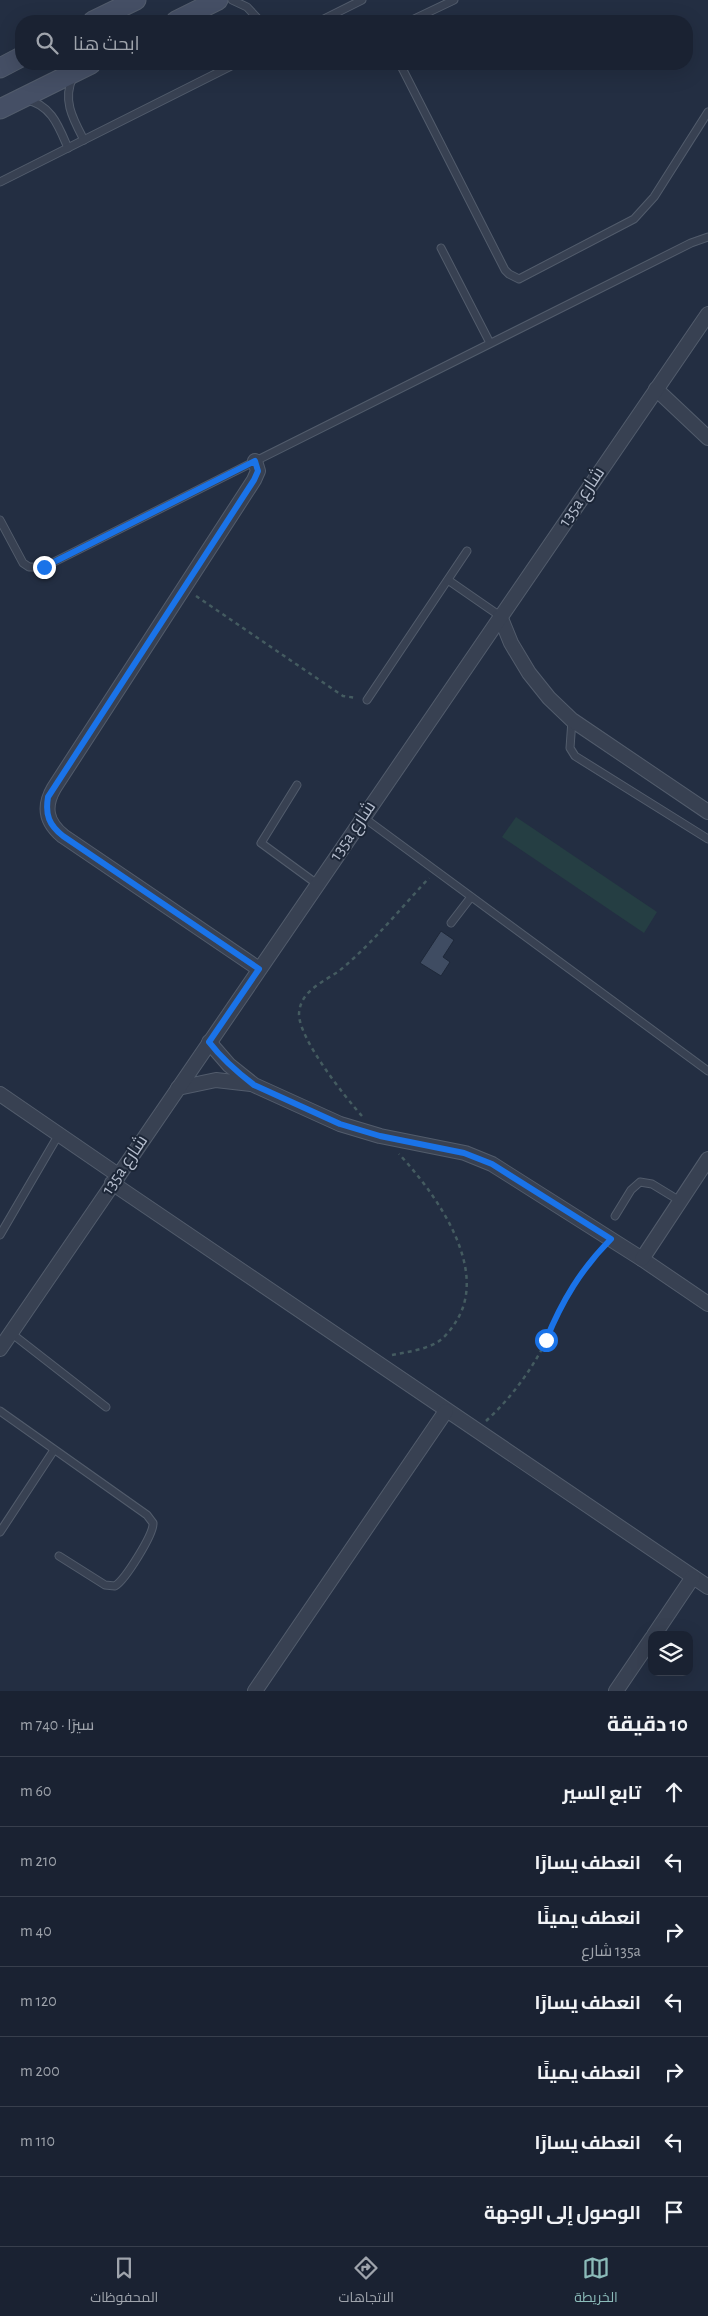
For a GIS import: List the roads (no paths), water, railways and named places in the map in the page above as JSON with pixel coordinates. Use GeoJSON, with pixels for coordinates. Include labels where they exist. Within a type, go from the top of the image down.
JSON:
{"type":"FeatureCollection","features":[{"type":"Feature","properties":{"kind":"street"},"geometry":{"type":"LineString","coordinates":[[105,15],[136,0]]}},
{"type":"Feature","properties":{"kind":"street"},"geometry":{"type":"LineString","coordinates":[[188,15],[218,0]]}},
{"type":"Feature","properties":{"kind":"street"},"geometry":{"type":"LineString","coordinates":[[0,68],[15,60]]}},
{"type":"Feature","properties":{"kind":"street"},"geometry":{"type":"LineString","coordinates":[[0,109],[80,70]]}},
{"type":"Feature","properties":{"kind":"street","name":"135a شارع"},"geometry":{"type":"LineString","coordinates":[[0,1349],[708,314]]}},
{"type":"Feature","properties":{"kind":"street"},"geometry":{"type":"LineString","coordinates":[[656,389],[708,438]]}},
{"type":"Feature","properties":{"kind":"street"},"geometry":{"type":"LineString","coordinates":[[255,461],[258,471],[254,480],[48,797],[46,808],[48,820],[54,829],[63,836],[259,969]]}},
{"type":"Feature","properties":{"kind":"street"},"geometry":{"type":"LineString","coordinates":[[500,616],[511,643],[529,673],[549,698],[572,720],[708,812]]}},
{"type":"Feature","properties":{"kind":"street"},"geometry":{"type":"LineString","coordinates":[[209,1042],[229,1066],[254,1085],[348,1126],[380,1136],[464,1153],[492,1164],[642,1259],[708,1304]]}},
{"type":"Feature","properties":{"kind":"street"},"geometry":{"type":"LineString","coordinates":[[178,1088],[216,1080],[254,1085]]}},
{"type":"Feature","properties":{"kind":"street"},"geometry":{"type":"LineString","coordinates":[[0,1094],[59,1134],[115,1179],[446,1411],[708,1588]]}},
{"type":"Feature","properties":{"kind":"street"},"geometry":{"type":"LineString","coordinates":[[642,1259],[708,1159]]}},
{"type":"Feature","properties":{"kind":"street"},"geometry":{"type":"LineString","coordinates":[[255,1691],[446,1411]]}},
{"type":"Feature","properties":{"kind":"street"},"geometry":{"type":"LineString","coordinates":[[657,1631],[693,1578]]}},
{"type":"Feature","properties":{"kind":"street"},"geometry":{"type":"LineString","coordinates":[[616,1691],[648,1644]]}},
{"type":"Feature","properties":{"kind":"lane"},"geometry":{"type":"LineString","coordinates":[[232,0],[247,7],[254,15]]}},
{"type":"Feature","properties":{"kind":"lane"},"geometry":{"type":"LineString","coordinates":[[332,15],[362,0]]}},
{"type":"Feature","properties":{"kind":"lane"},"geometry":{"type":"LineString","coordinates":[[423,15],[454,0]]}},
{"type":"Feature","properties":{"kind":"lane"},"geometry":{"type":"LineString","coordinates":[[82,70],[70,84],[68,96],[69,109],[84,140]]}},
{"type":"Feature","properties":{"kind":"lane"},"geometry":{"type":"LineString","coordinates":[[0,182],[223,70]]}},
{"type":"Feature","properties":{"kind":"lane"},"geometry":{"type":"LineString","coordinates":[[403,70],[505,270],[508,274],[519,279],[634,219],[654,196],[708,112]]}},
{"type":"Feature","properties":{"kind":"lane"},"geometry":{"type":"LineString","coordinates":[[21,99],[33,101],[44,107],[53,116],[68,148]]}},
{"type":"Feature","properties":{"kind":"lane"},"geometry":{"type":"LineString","coordinates":[[0,520],[23,563],[37,568],[44,567],[690,242],[708,237]]}},
{"type":"Feature","properties":{"kind":"lane"},"geometry":{"type":"LineString","coordinates":[[441,248],[490,344]]}},
{"type":"Feature","properties":{"kind":"lane"},"geometry":{"type":"LineString","coordinates":[[367,700],[467,551]]}},
{"type":"Feature","properties":{"kind":"lane"},"geometry":{"type":"LineString","coordinates":[[448,580],[500,616]]}},
{"type":"Feature","properties":{"kind":"lane"},"geometry":{"type":"LineString","coordinates":[[572,720],[570,748],[574,756],[708,839]]}},
{"type":"Feature","properties":{"kind":"lane"},"geometry":{"type":"LineString","coordinates":[[296,785],[261,843],[317,884]]}},
{"type":"Feature","properties":{"kind":"lane"},"geometry":{"type":"LineString","coordinates":[[363,817],[708,1071]]}},
{"type":"Feature","properties":{"kind":"lane"},"geometry":{"type":"LineString","coordinates":[[451,923],[471,897]]}},
{"type":"Feature","properties":{"kind":"lane"},"geometry":{"type":"LineString","coordinates":[[0,1235],[59,1134]]}},
{"type":"Feature","properties":{"kind":"lane"},"geometry":{"type":"LineString","coordinates":[[615,1216],[632,1190],[640,1182],[652,1184],[680,1201]]}},
{"type":"Feature","properties":{"kind":"lane"},"geometry":{"type":"LineString","coordinates":[[10,1333],[106,1407]]}},
{"type":"Feature","properties":{"kind":"lane"},"geometry":{"type":"LineString","coordinates":[[0,1411],[147,1515],[153,1523],[154,1528],[122,1580],[115,1586],[105,1585],[59,1556]]}},
{"type":"Feature","properties":{"kind":"lane"},"geometry":{"type":"LineString","coordinates":[[0,1532],[54,1450]]}}]}
